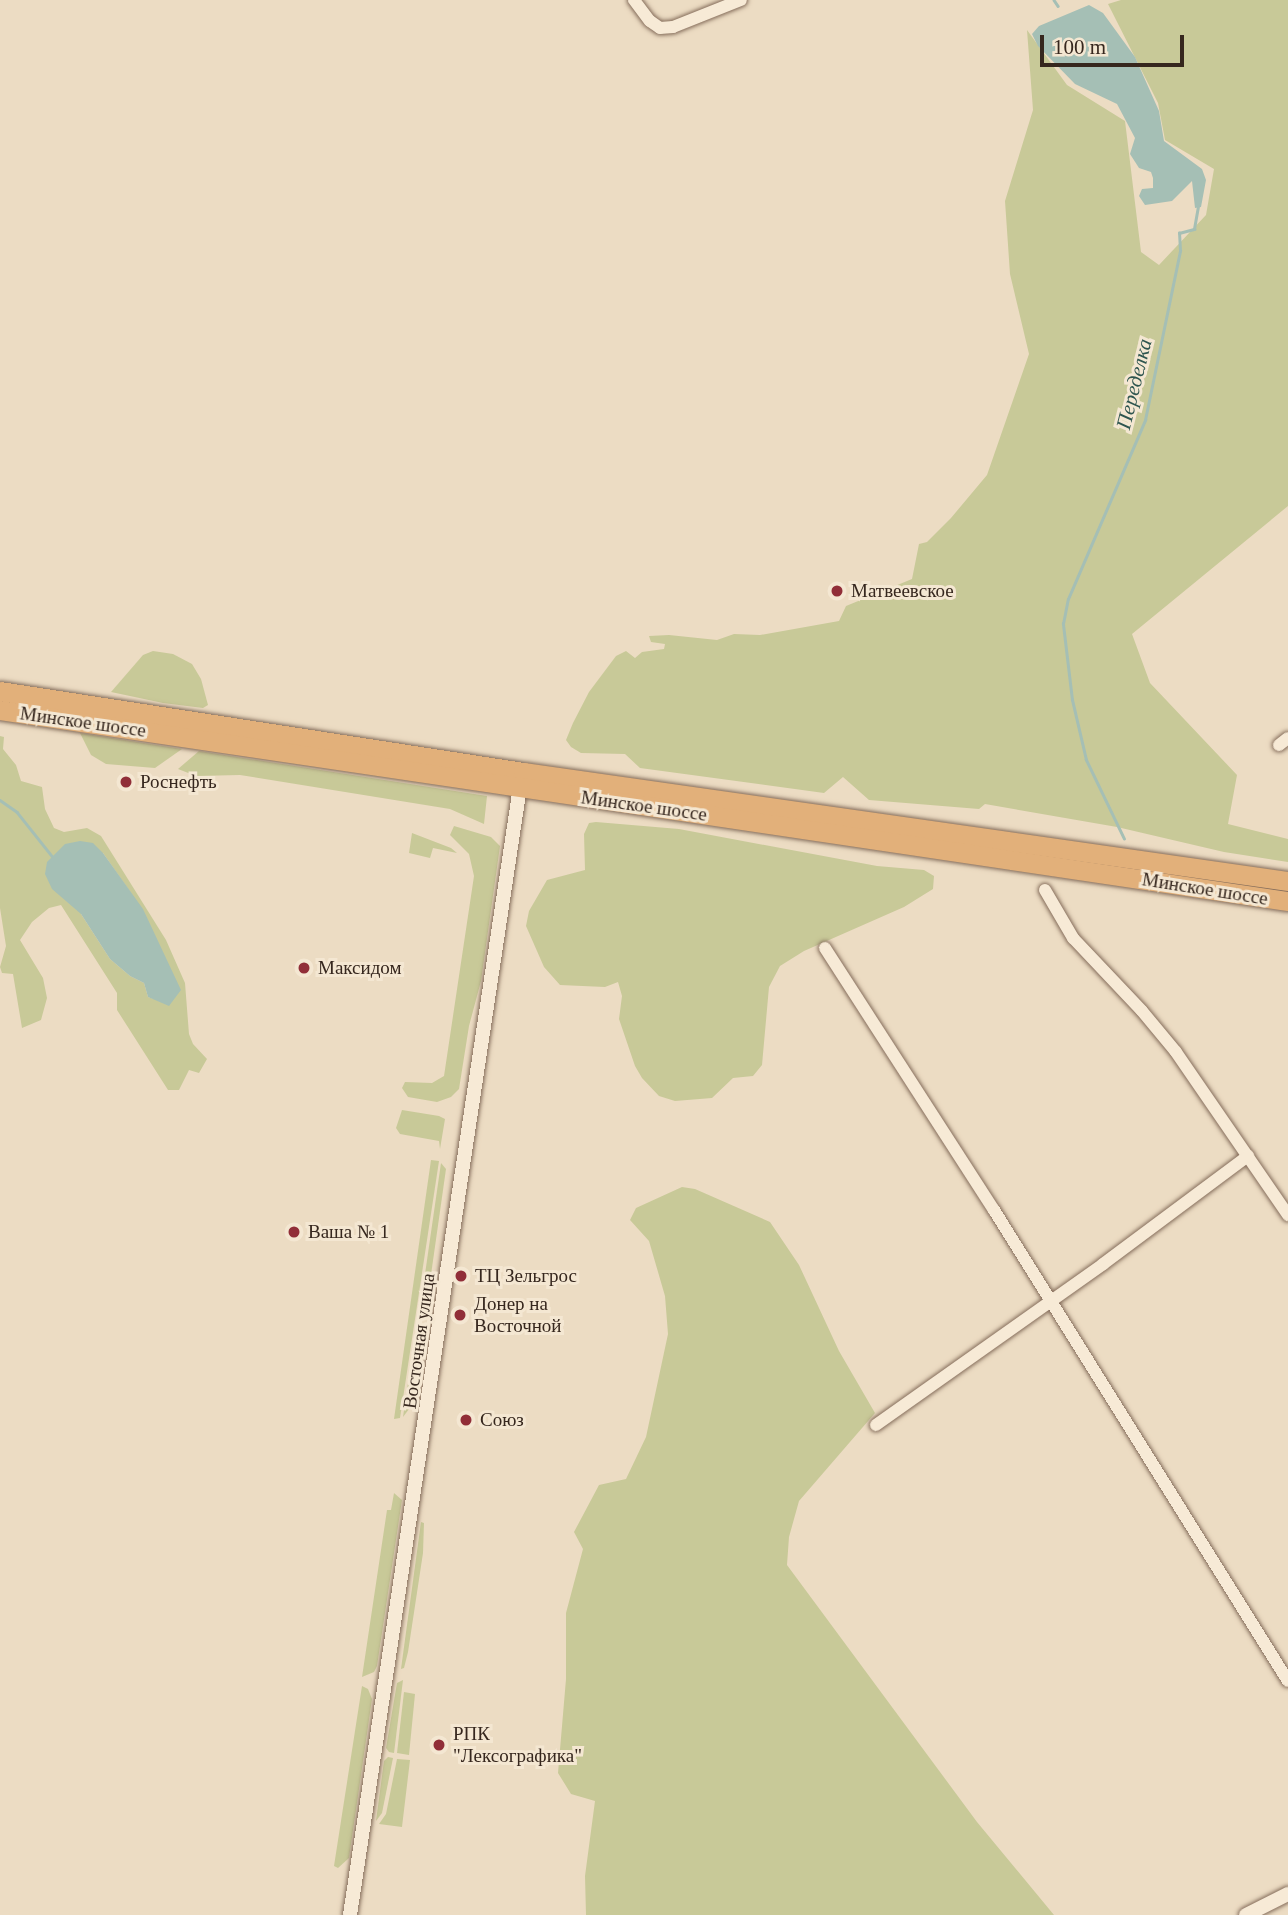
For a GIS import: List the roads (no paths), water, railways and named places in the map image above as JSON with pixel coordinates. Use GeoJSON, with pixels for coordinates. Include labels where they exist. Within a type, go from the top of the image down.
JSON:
{"type":"FeatureCollection","features":[{"type":"Feature","properties":{"kind":"highway","name":"Минское шоссе"},"geometry":{"type":"LineString","coordinates":[[0,691],[521,780],[1288,901]]}},
{"type":"Feature","properties":{"kind":"highway","name":"Минское шоссе"},"geometry":{"type":"LineString","coordinates":[[0,710],[1288,881]]}},
{"type":"Feature","properties":{"kind":"street"},"geometry":{"type":"LineString","coordinates":[[634,0],[650,21],[660,28],[673,27],[741,0]]}},
{"type":"Feature","properties":{"kind":"street","name":"Восточная улица"},"geometry":{"type":"LineString","coordinates":[[350,1915],[420,1468],[521,780]]}},
{"type":"Feature","properties":{"kind":"street"},"geometry":{"type":"LineString","coordinates":[[1045,890],[1073,938],[1161,1032],[1288,1215]]}},
{"type":"Feature","properties":{"kind":"street"},"geometry":{"type":"LineString","coordinates":[[825,948],[1051,1300],[1288,1681]]}},
{"type":"Feature","properties":{"kind":"street"},"geometry":{"type":"LineString","coordinates":[[876,1425],[1248,1156]]}},
{"type":"Feature","properties":{"kind":"street"},"geometry":{"type":"LineString","coordinates":[[1247,1915],[1288,1894]]}},
{"type":"Feature","properties":{"kind":"waterway","name":"Переделка"},"geometry":{"type":"LineString","coordinates":[[1054,0],[1058,6]]}},
{"type":"Feature","properties":{"kind":"waterway","name":"Переделка"},"geometry":{"type":"LineString","coordinates":[[1124,839],[1086,760],[1072,700],[1063,624],[1068,599],[1145,420],[1180,251],[1179,233],[1194,229],[1198,207]]}},
{"type":"Feature","properties":{"kind":"waterway"},"geometry":{"type":"LineString","coordinates":[[0,800],[17,812],[52,856]]}},
{"type":"Feature","properties":{"kind":"place","name":"Матвеевское"},"geometry":{"type":"Point","coordinates":[837,591]}},
{"type":"Feature","properties":{"kind":"place","name":"Роснефть"},"geometry":{"type":"Point","coordinates":[126,782]}},
{"type":"Feature","properties":{"kind":"place","name":"Максидом"},"geometry":{"type":"Point","coordinates":[304,968]}},
{"type":"Feature","properties":{"kind":"place","name":"Ваша № 1"},"geometry":{"type":"Point","coordinates":[294,1232]}},
{"type":"Feature","properties":{"kind":"place","name":"ТЦ Зельгрос"},"geometry":{"type":"Point","coordinates":[461,1276]}},
{"type":"Feature","properties":{"kind":"place","name":"Донер на Восточной"},"geometry":{"type":"Point","coordinates":[460,1315]}},
{"type":"Feature","properties":{"kind":"place","name":"Союз"},"geometry":{"type":"Point","coordinates":[466,1420]}},
{"type":"Feature","properties":{"kind":"place","name":"РПК \"Лексографика\""},"geometry":{"type":"Point","coordinates":[439,1745]}}]}
